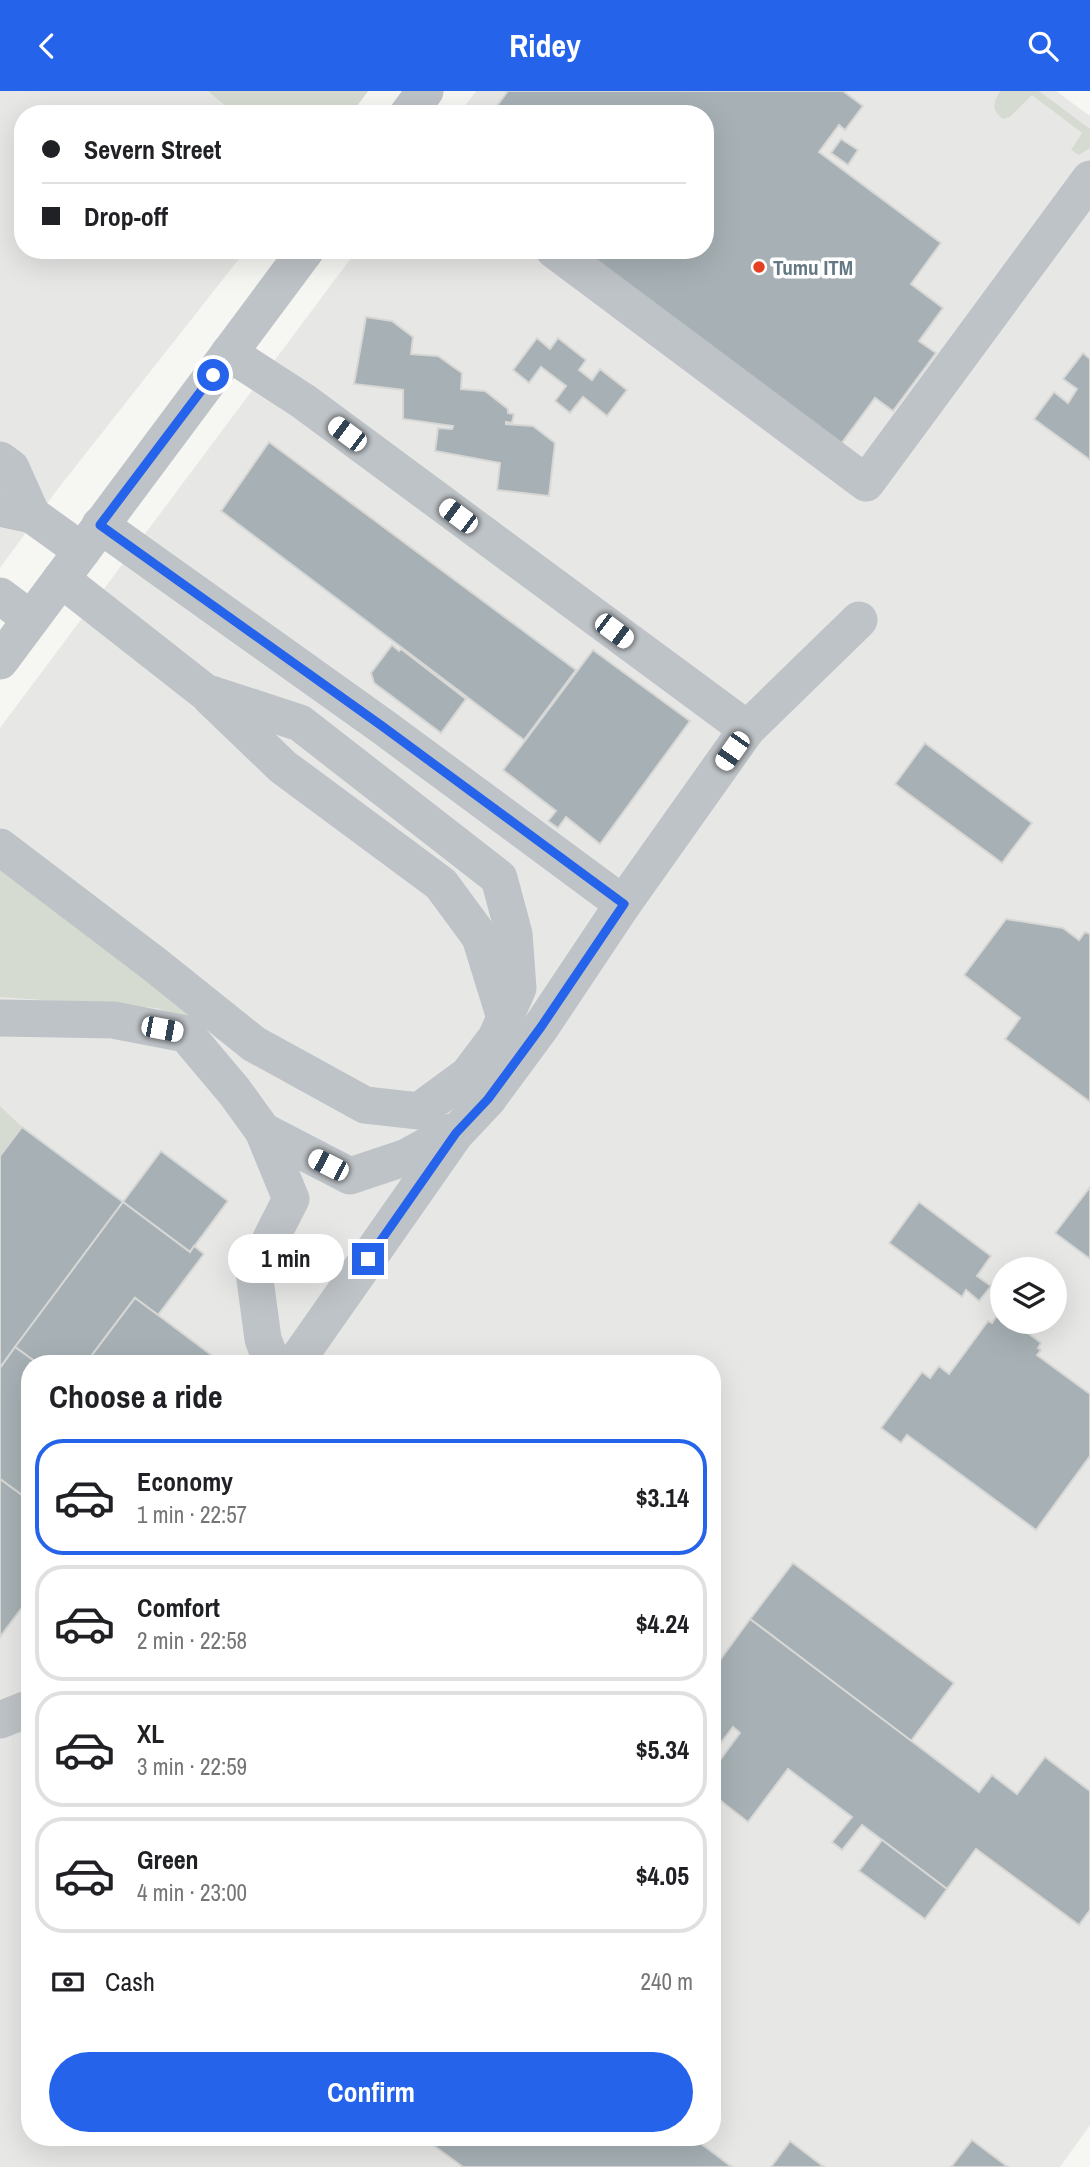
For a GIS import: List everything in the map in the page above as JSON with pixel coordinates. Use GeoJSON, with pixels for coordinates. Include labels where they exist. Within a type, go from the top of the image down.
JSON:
{"type":"FeatureCollection","features":[{"type":"Feature","properties":{"kind":"street"},"geometry":{"type":"LineString","coordinates":[[566,259],[866,483],[1090,179]]}},
{"type":"Feature","properties":{"kind":"street"},"geometry":{"type":"LineString","coordinates":[[0,661],[299,259]]}},
{"type":"Feature","properties":{"kind":"street"},"geometry":{"type":"LineString","coordinates":[[229,353],[303,401],[747,729]]}},
{"type":"Feature","properties":{"kind":"street"},"geometry":{"type":"LineString","coordinates":[[0,460],[10,468],[16,512],[382,726],[624,904]]}},
{"type":"Feature","properties":{"kind":"street"},"geometry":{"type":"LineString","coordinates":[[81,552],[205,692],[283,767],[441,884],[480,937],[505,1018]]}},
{"type":"Feature","properties":{"kind":"street"},"geometry":{"type":"LineString","coordinates":[[0,596],[31,619]]}},
{"type":"Feature","properties":{"kind":"street"},"geometry":{"type":"LineString","coordinates":[[301,1355],[456,1133],[488,1099],[541,1027],[747,729],[859,620]]}},
{"type":"Feature","properties":{"kind":"street"},"geometry":{"type":"LineString","coordinates":[[0,847],[254,1044],[365,1105],[419,1111],[468,1075],[496,1038],[518,988],[514,934],[499,878],[300,723],[205,692]]}},
{"type":"Feature","properties":{"kind":"street"},"geometry":{"type":"LineString","coordinates":[[0,1018],[113,1020],[186,1034],[234,1091],[263,1131],[291,1199],[254,1272],[263,1339],[269,1355]]}},
{"type":"Feature","properties":{"kind":"street"},"geometry":{"type":"LineString","coordinates":[[263,1131],[350,1176],[407,1157],[448,1135],[488,1099]]}},
{"type":"Feature","properties":{"kind":"street"},"geometry":{"type":"LineString","coordinates":[[0,1720],[21,1712]]}},
{"type":"Feature","properties":{"kind":"shaded area"},"geometry":{"type":"Polygon","coordinates":[[[0,91],[368,91],[358,105],[14,105],[14,259],[239,259],[57,490],[0,568],[0,91]]]}},
{"type":"Feature","properties":{"kind":"shaded area"},"geometry":{"type":"Polygon","coordinates":[[[208,91],[368,91],[358,105],[224,105],[208,91]]]}},
{"type":"Feature","properties":{"kind":"shaded area"},"geometry":{"type":"Polygon","coordinates":[[[476,91],[1056,91],[1090,116],[1090,2125],[1060,2167],[0,2167],[0,728],[350,259],[714,259],[714,105],[466,105],[476,91]]]}},
{"type":"Feature","properties":{"kind":"shaded area"},"geometry":{"type":"Polygon","coordinates":[[[1000,91],[1039,91],[1090,129],[1090,148],[1079,155],[1071,150],[1082,133],[1032,95],[1010,117],[1003,119],[994,106],[1000,91]]]}},
{"type":"Feature","properties":{"kind":"shaded area"},"geometry":{"type":"Polygon","coordinates":[[[0,866],[197,1015],[188,1020],[157,1008],[0,997],[0,866]]]}},
{"type":"Feature","properties":{"kind":"shaded area"},"geometry":{"type":"Polygon","coordinates":[[[0,1106],[22,1127],[0,1156],[0,1106]]]}},
{"type":"Feature","properties":{"kind":"building","name":"Tumu ITM"},"geometry":{"type":"Polygon","coordinates":[[[508,91],[843,91],[863,106],[845,130],[839,125],[819,152],[941,243],[911,284],[943,308],[919,341],[936,353],[893,411],[875,398],[838,448],[585,259],[714,259],[714,105],[498,105],[508,91]]]}},
{"type":"Feature","properties":{"kind":"building"},"geometry":{"type":"Polygon","coordinates":[[[841,139],[858,150],[848,165],[831,153],[841,139]]]}},
{"type":"Feature","properties":{"kind":"building"},"geometry":{"type":"Polygon","coordinates":[[[366,317],[392,321],[413,337],[411,354],[438,356],[462,373],[461,389],[485,391],[508,409],[508,413],[514,414],[512,423],[506,424],[533,426],[555,443],[549,496],[497,490],[500,463],[435,451],[438,428],[452,429],[453,426],[403,419],[403,390],[354,384],[366,317]]]}},
{"type":"Feature","properties":{"kind":"building"},"geometry":{"type":"Polygon","coordinates":[[[537,338],[550,349],[558,338],[586,360],[579,370],[592,380],[600,369],[627,390],[607,416],[583,397],[570,413],[555,401],[566,386],[541,367],[529,383],[513,370],[537,338]]]}},
{"type":"Feature","properties":{"kind":"building"},"geometry":{"type":"Polygon","coordinates":[[[1083,353],[1090,359],[1090,460],[1034,419],[1054,392],[1068,403],[1077,389],[1063,379],[1083,353]]]}},
{"type":"Feature","properties":{"kind":"building"},"geometry":{"type":"Polygon","coordinates":[[[269,442],[576,670],[524,740],[221,511],[269,442]]]}},
{"type":"Feature","properties":{"kind":"building"},"geometry":{"type":"Polygon","coordinates":[[[392,645],[466,699],[441,733],[374,683],[371,673],[392,645]]]}},
{"type":"Feature","properties":{"kind":"building"},"geometry":{"type":"Polygon","coordinates":[[[593,650],[690,721],[600,844],[566,817],[558,828],[548,821],[556,811],[503,770],[593,650]]]}},
{"type":"Feature","properties":{"kind":"building"},"geometry":{"type":"Polygon","coordinates":[[[925,743],[1032,823],[1002,863],[895,784],[925,743]]]}},
{"type":"Feature","properties":{"kind":"building"},"geometry":{"type":"Polygon","coordinates":[[[1006,919],[1063,928],[1079,940],[1085,932],[1090,934],[1090,1102],[1005,1039],[1020,1018],[964,975],[1006,919]]]}},
{"type":"Feature","properties":{"kind":"building"},"geometry":{"type":"Polygon","coordinates":[[[22,1127],[123,1202],[0,1368],[0,1156],[22,1127]]]}},
{"type":"Feature","properties":{"kind":"building"},"geometry":{"type":"Polygon","coordinates":[[[161,1151],[228,1201],[190,1252],[123,1202],[161,1151]]]}},
{"type":"Feature","properties":{"kind":"building"},"geometry":{"type":"Polygon","coordinates":[[[1090,1187],[1090,1259],[1055,1233],[1090,1187]]]}},
{"type":"Feature","properties":{"kind":"building"},"geometry":{"type":"Polygon","coordinates":[[[123,1202],[190,1252],[194,1246],[204,1254],[158,1315],[135,1298],[92,1355],[26,1355],[15,1347],[123,1202]]]}},
{"type":"Feature","properties":{"kind":"building"},"geometry":{"type":"Polygon","coordinates":[[[919,1202],[991,1256],[977,1276],[990,1287],[979,1301],[966,1290],[962,1297],[889,1243],[919,1202]]]}},
{"type":"Feature","properties":{"kind":"building"},"geometry":{"type":"Polygon","coordinates":[[[135,1298],[211,1355],[92,1355],[135,1298]]]}},
{"type":"Feature","properties":{"kind":"building"},"geometry":{"type":"Polygon","coordinates":[[[988,1321],[990,1334],[1029,1334],[1041,1343],[1038,1348],[1041,1350],[1037,1355],[1090,1394],[1090,1456],[1036,1530],[907,1435],[901,1443],[881,1428],[922,1372],[930,1378],[939,1366],[949,1374],[988,1321]]]}},
{"type":"Feature","properties":{"kind":"building"},"geometry":{"type":"Polygon","coordinates":[[[15,1347],[26,1355],[21,1355],[21,1494],[0,1479],[0,1368],[15,1347]]]}},
{"type":"Feature","properties":{"kind":"building"},"geometry":{"type":"Polygon","coordinates":[[[0,1479],[21,1494],[21,1609],[0,1637],[0,1479]]]}},
{"type":"Feature","properties":{"kind":"building"},"geometry":{"type":"Polygon","coordinates":[[[793,1563],[954,1683],[911,1741],[750,1619],[793,1563]]]}},
{"type":"Feature","properties":{"kind":"building"},"geometry":{"type":"Polygon","coordinates":[[[750,1619],[979,1792],[992,1775],[1017,1794],[1045,1757],[1090,1791],[1090,1910],[1079,1925],[976,1849],[947,1889],[862,1825],[842,1850],[832,1842],[852,1817],[788,1769],[748,1822],[721,1801],[721,1759],[740,1733],[733,1727],[721,1743],[721,1659],[750,1619]]]}},
{"type":"Feature","properties":{"kind":"building"},"geometry":{"type":"Polygon","coordinates":[[[882,1840],[947,1889],[925,1919],[859,1871],[882,1840]]]}},
{"type":"Feature","properties":{"kind":"building"},"geometry":{"type":"Polygon","coordinates":[[[972,2140],[1008,2167],[951,2167],[972,2140]]]}},
{"type":"Feature","properties":{"kind":"building"},"geometry":{"type":"Polygon","coordinates":[[[790,2141],[824,2167],[771,2167],[790,2141]]]}},
{"type":"Feature","properties":{"kind":"building"},"geometry":{"type":"Polygon","coordinates":[[[434,2146],[704,2146],[732,2167],[463,2167],[434,2146]]]}},
{"type":"Feature","properties":{"kind":"place","name":"Tumu ITM"},"geometry":{"type":"Point","coordinates":[759,267]}},
{"type":"Feature","properties":{"kind":"route"},"geometry":{"type":"LineString","coordinates":[[213,375],[100,525],[382,726],[624,904],[541,1027],[488,1099],[456,1133],[368,1259]]}}]}
